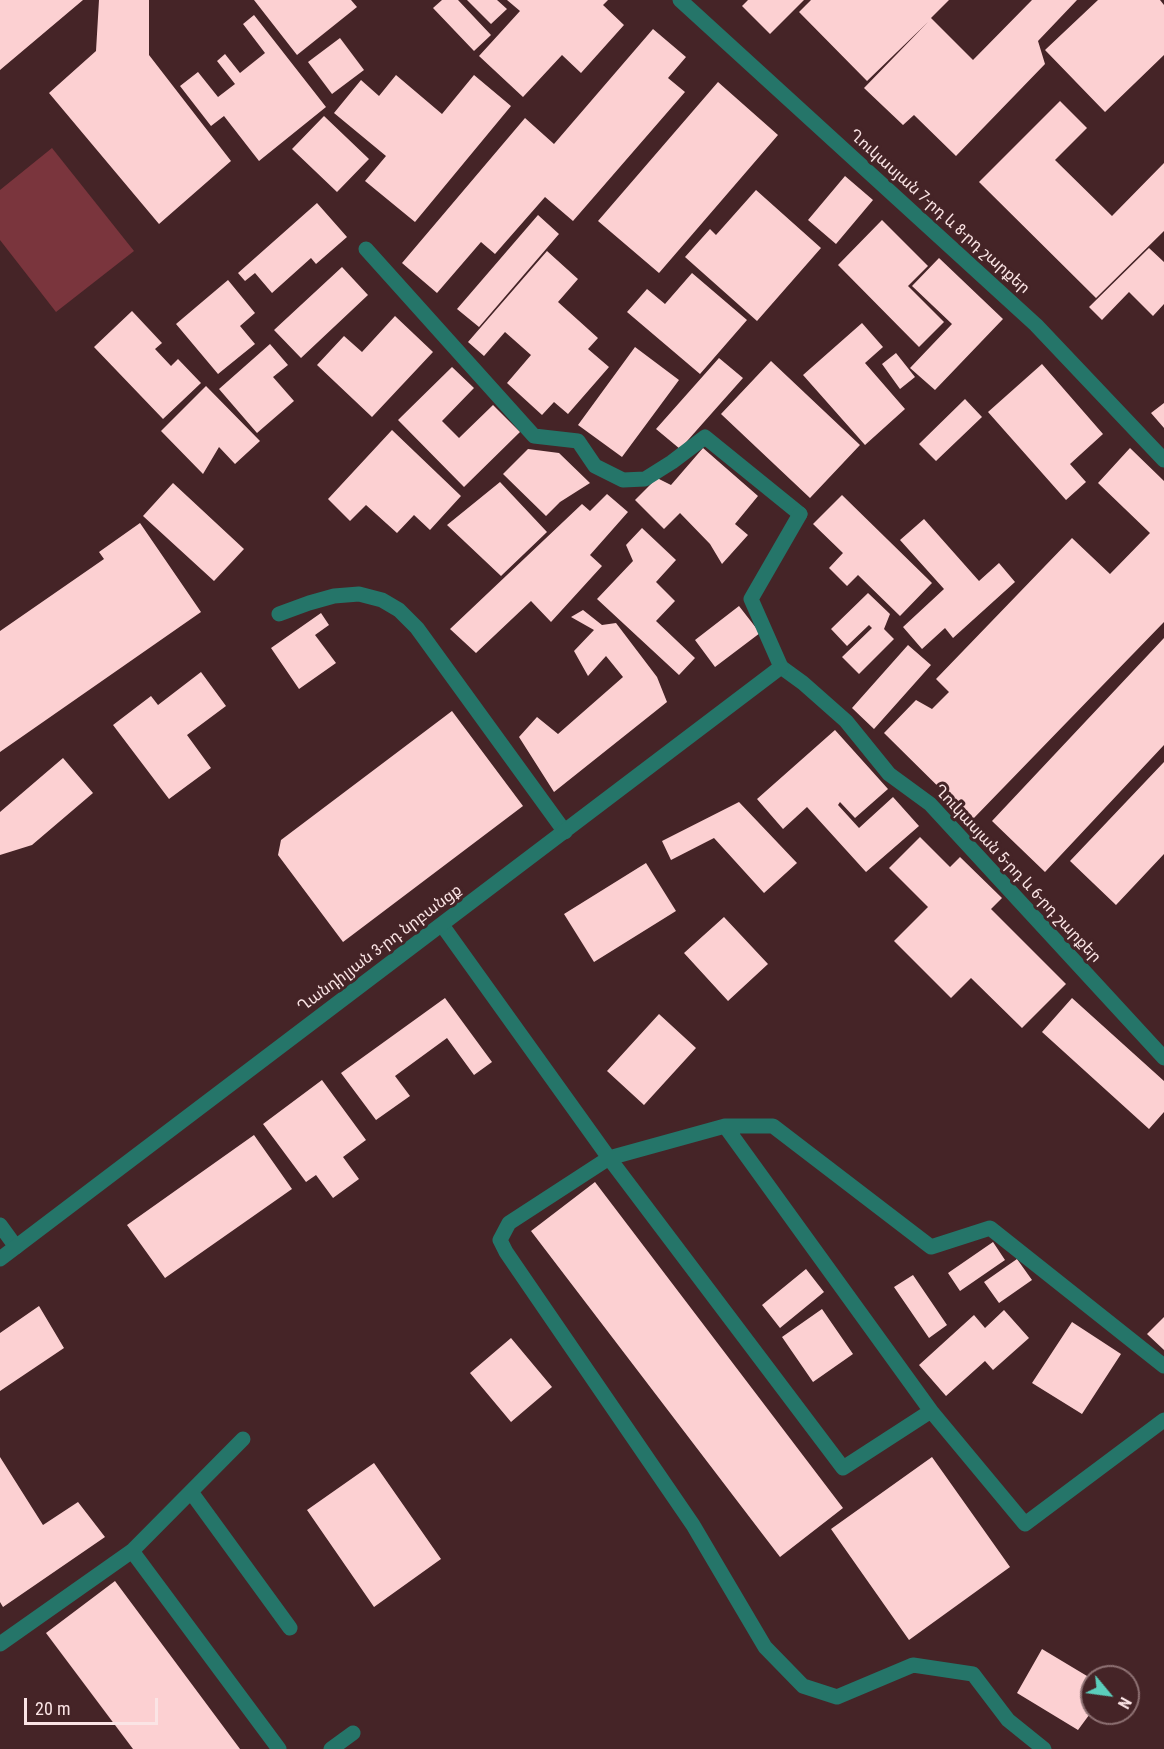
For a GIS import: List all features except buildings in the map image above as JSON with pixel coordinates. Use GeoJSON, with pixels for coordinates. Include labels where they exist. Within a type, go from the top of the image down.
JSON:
{"type":"FeatureCollection","features":[{"type":"Feature","properties":{"kind":"street","name":"Ղուկասյան 7-րդ և 8-րդ շարքեր"},"geometry":{"type":"LineString","coordinates":[[680,0],[1036,325],[1164,460]]}},
{"type":"Feature","properties":{"kind":"street"},"geometry":{"type":"LineString","coordinates":[[366,249],[534,436],[578,441],[594,466],[623,480],[645,479],[672,462],[705,436],[800,514],[752,599],[781,667]]}},
{"type":"Feature","properties":{"kind":"street"},"geometry":{"type":"LineString","coordinates":[[279,614],[334,596],[359,594],[382,600],[399,610],[417,627],[565,832]]}},
{"type":"Feature","properties":{"kind":"street","name":"Ղանդիլյան 3-րդ նրբանցք"},"geometry":{"type":"LineString","coordinates":[[0,1259],[781,667]]}},
{"type":"Feature","properties":{"kind":"street","name":"Ղուկասյան 5-րդ և 6-րդ շարքեր"},"geometry":{"type":"LineString","coordinates":[[781,667],[803,683],[846,722],[889,774],[930,804],[1164,1058]]}},
{"type":"Feature","properties":{"kind":"street"},"geometry":{"type":"LineString","coordinates":[[442,925],[609,1158],[843,1468],[931,1411]]}},
{"type":"Feature","properties":{"kind":"street"},"geometry":{"type":"LineString","coordinates":[[725,1126],[931,1411],[1025,1524],[1164,1420]]}},
{"type":"Feature","properties":{"kind":"street"},"geometry":{"type":"LineString","coordinates":[[1044,1749],[1008,1720],[973,1674],[913,1665],[837,1697],[803,1686],[765,1647],[693,1525],[500,1240],[509,1223],[609,1158],[725,1126],[773,1126],[931,1247],[990,1228],[1164,1366]]}},
{"type":"Feature","properties":{"kind":"street"},"geometry":{"type":"LineString","coordinates":[[0,1225],[16,1247]]}},
{"type":"Feature","properties":{"kind":"street"},"geometry":{"type":"LineString","coordinates":[[0,1644],[132,1551],[243,1439]]}},
{"type":"Feature","properties":{"kind":"street"},"geometry":{"type":"LineString","coordinates":[[191,1492],[290,1628]]}},
{"type":"Feature","properties":{"kind":"street"},"geometry":{"type":"LineString","coordinates":[[132,1551],[279,1749]]}},
{"type":"Feature","properties":{"kind":"street"},"geometry":{"type":"LineString","coordinates":[[331,1749],[353,1733]]}},
{"type":"Feature","properties":{"kind":"shaded area"},"geometry":{"type":"Polygon","coordinates":[[[52,148],[134,251],[56,312],[0,240],[0,190],[52,148]]]}}]}
